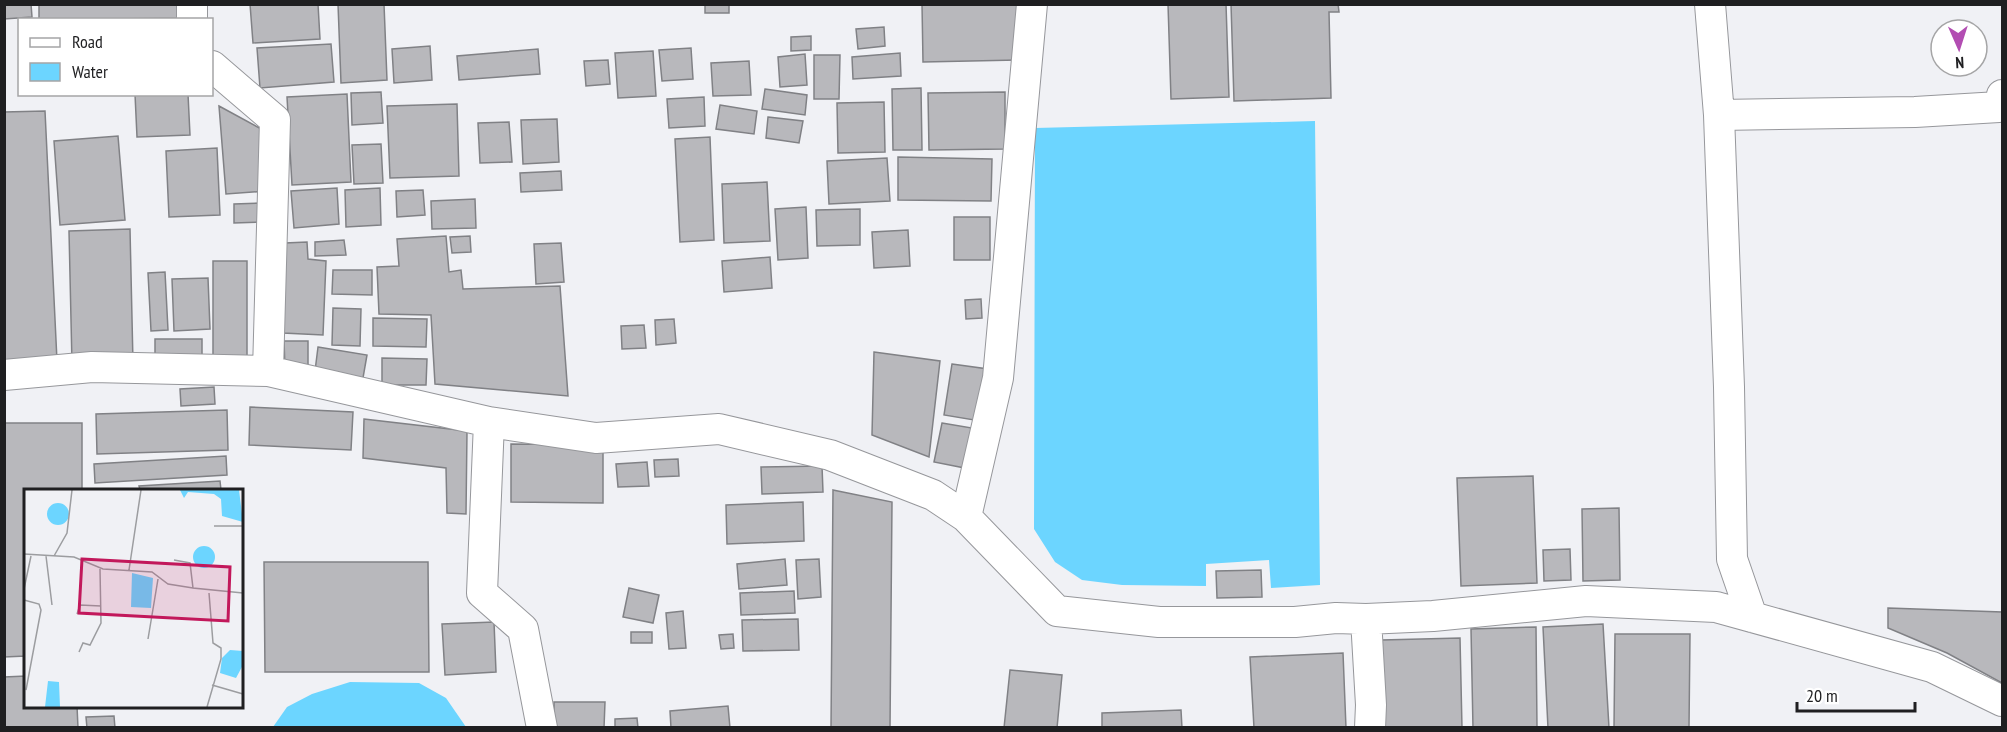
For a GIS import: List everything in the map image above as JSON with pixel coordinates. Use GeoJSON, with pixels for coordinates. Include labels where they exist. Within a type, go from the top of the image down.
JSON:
{"type":"FeatureCollection","features":[{"type":"Feature","properties":{"kind":"street"},"geometry":{"type":"LineString","coordinates":[[966,517],[998,378],[1032,4]]}},
{"type":"Feature","properties":{"kind":"street"},"geometry":{"type":"LineString","coordinates":[[1710,4],[1719,115],[1729,387],[1732,560],[1752,617]]}},
{"type":"Feature","properties":{"kind":"street"},"geometry":{"type":"LineString","coordinates":[[213,67],[275,120],[268,371]]}},
{"type":"Feature","properties":{"kind":"street"},"geometry":{"type":"LineString","coordinates":[[1719,115],[1915,112],[1999,107],[2002,95]]}},
{"type":"Feature","properties":{"kind":"street"},"geometry":{"type":"LineString","coordinates":[[4,375],[92,367],[268,371],[489,422],[596,438],[719,429],[830,455],[933,495],[966,517],[1057,610],[1159,622],[1295,622],[1336,618],[1433,616],[1586,601],[1716,608],[1932,667],[2002,701]]}},
{"type":"Feature","properties":{"kind":"street"},"geometry":{"type":"LineString","coordinates":[[489,422],[482,593],[523,629],[542,728]]}},
{"type":"Feature","properties":{"kind":"street"},"geometry":{"type":"LineString","coordinates":[[1366,619],[1370,728]]}},
{"type":"Feature","properties":{"kind":"water"},"geometry":{"type":"Polygon","coordinates":[[[1315,121],[1320,585],[1271,588],[1269,560],[1206,564],[1206,586],[1122,585],[1082,580],[1055,562],[1034,529],[1035,128],[1315,121]]]}},
{"type":"Feature","properties":{"kind":"water"},"geometry":{"type":"Polygon","coordinates":[[[350,682],[419,683],[446,698],[466,727],[273,727],[287,707],[312,694],[350,682]]]}},
{"type":"Feature","properties":{"kind":"building"},"geometry":{"type":"Polygon","coordinates":[[[4,4],[31,4],[32,17],[4,19],[4,4]]]}},
{"type":"Feature","properties":{"kind":"building"},"geometry":{"type":"Polygon","coordinates":[[[39,4],[181,4],[182,18],[39,18],[39,4]]]}},
{"type":"Feature","properties":{"kind":"building"},"geometry":{"type":"Polygon","coordinates":[[[250,4],[318,4],[320,39],[253,43],[250,4]]]}},
{"type":"Feature","properties":{"kind":"building"},"geometry":{"type":"Polygon","coordinates":[[[338,4],[384,4],[387,80],[341,83],[338,4]]]}},
{"type":"Feature","properties":{"kind":"building"},"geometry":{"type":"Polygon","coordinates":[[[705,4],[729,4],[729,13],[705,13],[705,4]]]}},
{"type":"Feature","properties":{"kind":"building"},"geometry":{"type":"Polygon","coordinates":[[[922,4],[1023,4],[1024,60],[923,62],[922,4]]]}},
{"type":"Feature","properties":{"kind":"building"},"geometry":{"type":"Polygon","coordinates":[[[1168,4],[1226,4],[1229,97],[1171,99],[1168,4]]]}},
{"type":"Feature","properties":{"kind":"building"},"geometry":{"type":"Polygon","coordinates":[[[1231,4],[1338,4],[1339,12],[1329,12],[1331,98],[1234,101],[1231,4]]]}},
{"type":"Feature","properties":{"kind":"building"},"geometry":{"type":"Polygon","coordinates":[[[884,27],[885,46],[858,49],[856,29],[884,27]]]}},
{"type":"Feature","properties":{"kind":"building"},"geometry":{"type":"Polygon","coordinates":[[[811,36],[811,50],[791,51],[791,37],[811,36]]]}},
{"type":"Feature","properties":{"kind":"building"},"geometry":{"type":"Polygon","coordinates":[[[331,44],[334,82],[260,88],[257,48],[331,44]]]}},
{"type":"Feature","properties":{"kind":"building"},"geometry":{"type":"Polygon","coordinates":[[[430,46],[432,80],[394,83],[392,49],[430,46]]]}},
{"type":"Feature","properties":{"kind":"building"},"geometry":{"type":"Polygon","coordinates":[[[691,48],[693,79],[662,81],[659,50],[691,48]]]}},
{"type":"Feature","properties":{"kind":"building"},"geometry":{"type":"Polygon","coordinates":[[[538,49],[540,74],[459,80],[457,56],[538,49]]]}},
{"type":"Feature","properties":{"kind":"building"},"geometry":{"type":"Polygon","coordinates":[[[653,51],[656,96],[618,98],[615,53],[653,51]]]}},
{"type":"Feature","properties":{"kind":"building"},"geometry":{"type":"Polygon","coordinates":[[[900,53],[901,76],[853,79],[852,57],[900,53]]]}},
{"type":"Feature","properties":{"kind":"building"},"geometry":{"type":"Polygon","coordinates":[[[805,54],[807,85],[780,87],[778,57],[805,54]]]}},
{"type":"Feature","properties":{"kind":"building"},"geometry":{"type":"Polygon","coordinates":[[[814,55],[840,55],[839,99],[814,99],[814,55]]]}},
{"type":"Feature","properties":{"kind":"building"},"geometry":{"type":"Polygon","coordinates":[[[608,60],[610,84],[586,86],[584,61],[608,60]]]}},
{"type":"Feature","properties":{"kind":"building"},"geometry":{"type":"Polygon","coordinates":[[[749,61],[751,95],[713,96],[711,63],[749,61]]]}},
{"type":"Feature","properties":{"kind":"building"},"geometry":{"type":"Polygon","coordinates":[[[921,88],[922,150],[893,150],[892,89],[921,88]]]}},
{"type":"Feature","properties":{"kind":"building"},"geometry":{"type":"Polygon","coordinates":[[[765,89],[807,95],[805,115],[762,109],[765,89]]]}},
{"type":"Feature","properties":{"kind":"building"},"geometry":{"type":"Polygon","coordinates":[[[381,92],[383,123],[352,125],[351,93],[381,92]]]}},
{"type":"Feature","properties":{"kind":"building"},"geometry":{"type":"Polygon","coordinates":[[[1005,92],[1005,149],[929,150],[928,93],[1005,92]]]}},
{"type":"Feature","properties":{"kind":"building"},"geometry":{"type":"Polygon","coordinates":[[[347,94],[351,182],[292,185],[287,97],[347,94]]]}},
{"type":"Feature","properties":{"kind":"building"},"geometry":{"type":"Polygon","coordinates":[[[135,96],[188,96],[190,135],[137,137],[135,96]]]}},
{"type":"Feature","properties":{"kind":"building"},"geometry":{"type":"Polygon","coordinates":[[[704,97],[705,126],[669,128],[667,99],[704,97]]]}},
{"type":"Feature","properties":{"kind":"building"},"geometry":{"type":"Polygon","coordinates":[[[884,102],[885,152],[838,153],[837,103],[884,102]]]}},
{"type":"Feature","properties":{"kind":"building"},"geometry":{"type":"Polygon","coordinates":[[[457,104],[459,176],[390,178],[387,106],[457,104]]]}},
{"type":"Feature","properties":{"kind":"building"},"geometry":{"type":"Polygon","coordinates":[[[720,105],[757,111],[754,134],[716,129],[720,105]]]}},
{"type":"Feature","properties":{"kind":"building"},"geometry":{"type":"Polygon","coordinates":[[[219,106],[265,131],[268,191],[226,194],[219,106]]]}},
{"type":"Feature","properties":{"kind":"building"},"geometry":{"type":"Polygon","coordinates":[[[45,111],[57,361],[4,363],[4,112],[45,111]]]}},
{"type":"Feature","properties":{"kind":"building"},"geometry":{"type":"Polygon","coordinates":[[[768,117],[803,121],[799,143],[766,138],[768,117]]]}},
{"type":"Feature","properties":{"kind":"building"},"geometry":{"type":"Polygon","coordinates":[[[557,119],[559,162],[523,164],[521,120],[557,119]]]}},
{"type":"Feature","properties":{"kind":"building"},"geometry":{"type":"Polygon","coordinates":[[[509,122],[512,162],[480,163],[478,123],[509,122]]]}},
{"type":"Feature","properties":{"kind":"building"},"geometry":{"type":"Polygon","coordinates":[[[118,136],[125,220],[60,225],[54,141],[118,136]]]}},
{"type":"Feature","properties":{"kind":"building"},"geometry":{"type":"Polygon","coordinates":[[[710,137],[714,240],[680,242],[675,139],[710,137]]]}},
{"type":"Feature","properties":{"kind":"building"},"geometry":{"type":"Polygon","coordinates":[[[381,144],[383,183],[354,184],[352,145],[381,144]]]}},
{"type":"Feature","properties":{"kind":"building"},"geometry":{"type":"Polygon","coordinates":[[[217,148],[220,215],[169,217],[166,151],[217,148]]]}},
{"type":"Feature","properties":{"kind":"building"},"geometry":{"type":"Polygon","coordinates":[[[898,157],[992,159],[991,201],[898,200],[898,157]]]}},
{"type":"Feature","properties":{"kind":"building"},"geometry":{"type":"Polygon","coordinates":[[[887,158],[890,201],[829,204],[827,161],[887,158]]]}},
{"type":"Feature","properties":{"kind":"building"},"geometry":{"type":"Polygon","coordinates":[[[561,171],[562,190],[521,192],[520,173],[561,171]]]}},
{"type":"Feature","properties":{"kind":"building"},"geometry":{"type":"Polygon","coordinates":[[[767,182],[770,241],[724,243],[722,184],[767,182]]]}},
{"type":"Feature","properties":{"kind":"building"},"geometry":{"type":"Polygon","coordinates":[[[337,188],[339,224],[294,228],[291,191],[337,188]]]}},
{"type":"Feature","properties":{"kind":"building"},"geometry":{"type":"Polygon","coordinates":[[[380,188],[381,225],[346,227],[345,190],[380,188]]]}},
{"type":"Feature","properties":{"kind":"building"},"geometry":{"type":"Polygon","coordinates":[[[423,190],[425,215],[397,217],[396,191],[423,190]]]}},
{"type":"Feature","properties":{"kind":"building"},"geometry":{"type":"Polygon","coordinates":[[[475,199],[476,228],[432,229],[431,201],[475,199]]]}},
{"type":"Feature","properties":{"kind":"building"},"geometry":{"type":"Polygon","coordinates":[[[262,203],[262,222],[234,223],[234,204],[262,203]]]}},
{"type":"Feature","properties":{"kind":"building"},"geometry":{"type":"Polygon","coordinates":[[[806,207],[808,258],[778,260],[775,209],[806,207]]]}},
{"type":"Feature","properties":{"kind":"building"},"geometry":{"type":"Polygon","coordinates":[[[860,209],[860,245],[817,246],[816,210],[860,209]]]}},
{"type":"Feature","properties":{"kind":"building"},"geometry":{"type":"Polygon","coordinates":[[[954,217],[990,217],[990,260],[954,260],[954,217]]]}},
{"type":"Feature","properties":{"kind":"building"},"geometry":{"type":"Polygon","coordinates":[[[130,229],[133,363],[72,364],[69,231],[130,229]]]}},
{"type":"Feature","properties":{"kind":"building"},"geometry":{"type":"Polygon","coordinates":[[[908,230],[910,266],[874,268],[872,232],[908,230]]]}},
{"type":"Feature","properties":{"kind":"building"},"geometry":{"type":"Polygon","coordinates":[[[446,236],[449,272],[461,270],[463,289],[560,286],[568,396],[435,384],[431,315],[379,314],[377,267],[399,266],[397,239],[446,236]]]}},
{"type":"Feature","properties":{"kind":"building"},"geometry":{"type":"Polygon","coordinates":[[[470,236],[471,252],[452,253],[450,237],[470,236]]]}},
{"type":"Feature","properties":{"kind":"building"},"geometry":{"type":"Polygon","coordinates":[[[344,240],[346,255],[315,256],[315,242],[344,240]]]}},
{"type":"Feature","properties":{"kind":"building"},"geometry":{"type":"Polygon","coordinates":[[[307,242],[308,259],[326,261],[323,335],[283,333],[285,243],[307,242]]]}},
{"type":"Feature","properties":{"kind":"building"},"geometry":{"type":"Polygon","coordinates":[[[561,243],[564,282],[536,284],[534,244],[561,243]]]}},
{"type":"Feature","properties":{"kind":"building"},"geometry":{"type":"Polygon","coordinates":[[[770,257],[772,288],[724,292],[722,261],[770,257]]]}},
{"type":"Feature","properties":{"kind":"building"},"geometry":{"type":"Polygon","coordinates":[[[213,261],[247,261],[247,365],[213,365],[213,261]]]}},
{"type":"Feature","properties":{"kind":"building"},"geometry":{"type":"Polygon","coordinates":[[[333,270],[372,270],[372,295],[332,294],[333,270]]]}},
{"type":"Feature","properties":{"kind":"building"},"geometry":{"type":"Polygon","coordinates":[[[165,272],[168,330],[151,331],[148,273],[165,272]]]}},
{"type":"Feature","properties":{"kind":"building"},"geometry":{"type":"Polygon","coordinates":[[[208,278],[210,329],[174,331],[172,279],[208,278]]]}},
{"type":"Feature","properties":{"kind":"building"},"geometry":{"type":"Polygon","coordinates":[[[981,299],[982,318],[966,319],[965,300],[981,299]]]}},
{"type":"Feature","properties":{"kind":"building"},"geometry":{"type":"Polygon","coordinates":[[[333,308],[361,309],[360,346],[332,345],[333,308]]]}},
{"type":"Feature","properties":{"kind":"building"},"geometry":{"type":"Polygon","coordinates":[[[373,318],[427,319],[426,347],[373,346],[373,318]]]}},
{"type":"Feature","properties":{"kind":"building"},"geometry":{"type":"Polygon","coordinates":[[[674,319],[676,343],[656,345],[655,320],[674,319]]]}},
{"type":"Feature","properties":{"kind":"building"},"geometry":{"type":"Polygon","coordinates":[[[644,325],[646,348],[622,349],[621,326],[644,325]]]}},
{"type":"Feature","properties":{"kind":"building"},"geometry":{"type":"Polygon","coordinates":[[[155,339],[202,339],[202,364],[155,364],[155,339]]]}},
{"type":"Feature","properties":{"kind":"building"},"geometry":{"type":"Polygon","coordinates":[[[284,341],[308,341],[308,367],[285,368],[284,341]]]}},
{"type":"Feature","properties":{"kind":"building"},"geometry":{"type":"Polygon","coordinates":[[[318,347],[367,355],[363,378],[315,371],[318,347]]]}},
{"type":"Feature","properties":{"kind":"building"},"geometry":{"type":"Polygon","coordinates":[[[874,352],[940,361],[929,457],[872,435],[874,352]]]}},
{"type":"Feature","properties":{"kind":"building"},"geometry":{"type":"Polygon","coordinates":[[[382,358],[427,359],[426,385],[382,385],[382,358]]]}},
{"type":"Feature","properties":{"kind":"building"},"geometry":{"type":"Polygon","coordinates":[[[952,364],[988,369],[980,421],[944,415],[952,364]]]}},
{"type":"Feature","properties":{"kind":"building"},"geometry":{"type":"Polygon","coordinates":[[[214,387],[215,404],[181,406],[180,389],[214,387]]]}},
{"type":"Feature","properties":{"kind":"building"},"geometry":{"type":"Polygon","coordinates":[[[250,407],[353,412],[351,450],[249,445],[250,407]]]}},
{"type":"Feature","properties":{"kind":"building"},"geometry":{"type":"Polygon","coordinates":[[[227,410],[228,450],[97,454],[96,414],[227,410]]]}},
{"type":"Feature","properties":{"kind":"building"},"geometry":{"type":"Polygon","coordinates":[[[364,419],[467,431],[466,514],[447,513],[446,468],[363,458],[364,419]]]}},
{"type":"Feature","properties":{"kind":"building"},"geometry":{"type":"Polygon","coordinates":[[[4,423],[82,423],[82,489],[24,489],[24,656],[4,657],[4,423]]]}},
{"type":"Feature","properties":{"kind":"building"},"geometry":{"type":"Polygon","coordinates":[[[942,423],[978,429],[970,469],[934,462],[942,423]]]}},
{"type":"Feature","properties":{"kind":"building"},"geometry":{"type":"Polygon","coordinates":[[[511,444],[603,445],[603,503],[511,502],[511,444]]]}},
{"type":"Feature","properties":{"kind":"building"},"geometry":{"type":"Polygon","coordinates":[[[226,456],[227,475],[95,483],[94,464],[226,456]]]}},
{"type":"Feature","properties":{"kind":"building"},"geometry":{"type":"Polygon","coordinates":[[[678,459],[679,476],[655,477],[654,460],[678,459]]]}},
{"type":"Feature","properties":{"kind":"building"},"geometry":{"type":"Polygon","coordinates":[[[647,462],[649,486],[618,487],[616,464],[647,462]]]}},
{"type":"Feature","properties":{"kind":"building"},"geometry":{"type":"Polygon","coordinates":[[[822,466],[823,492],[762,494],[761,467],[822,466]]]}},
{"type":"Feature","properties":{"kind":"building"},"geometry":{"type":"Polygon","coordinates":[[[1533,476],[1537,583],[1461,586],[1457,478],[1533,476]]]}},
{"type":"Feature","properties":{"kind":"building"},"geometry":{"type":"Polygon","coordinates":[[[220,481],[221,489],[140,489],[139,486],[220,481]]]}},
{"type":"Feature","properties":{"kind":"building"},"geometry":{"type":"Polygon","coordinates":[[[833,490],[892,502],[890,728],[831,728],[833,490]]]}},
{"type":"Feature","properties":{"kind":"building"},"geometry":{"type":"Polygon","coordinates":[[[803,502],[804,541],[727,544],[726,505],[803,502]]]}},
{"type":"Feature","properties":{"kind":"building"},"geometry":{"type":"Polygon","coordinates":[[[1619,508],[1620,580],[1583,581],[1582,509],[1619,508]]]}},
{"type":"Feature","properties":{"kind":"building"},"geometry":{"type":"Polygon","coordinates":[[[1570,549],[1571,580],[1544,581],[1543,550],[1570,549]]]}},
{"type":"Feature","properties":{"kind":"building"},"geometry":{"type":"Polygon","coordinates":[[[785,559],[787,585],[739,589],[737,564],[785,559]]]}},
{"type":"Feature","properties":{"kind":"building"},"geometry":{"type":"Polygon","coordinates":[[[819,559],[821,597],[798,599],[796,560],[819,559]]]}},
{"type":"Feature","properties":{"kind":"building"},"geometry":{"type":"Polygon","coordinates":[[[264,562],[428,562],[429,672],[265,672],[264,562]]]}},
{"type":"Feature","properties":{"kind":"building"},"geometry":{"type":"Polygon","coordinates":[[[1261,570],[1262,597],[1217,598],[1216,571],[1261,570]]]}},
{"type":"Feature","properties":{"kind":"building"},"geometry":{"type":"Polygon","coordinates":[[[629,588],[659,595],[653,623],[623,617],[629,588]]]}},
{"type":"Feature","properties":{"kind":"building"},"geometry":{"type":"Polygon","coordinates":[[[794,591],[795,613],[741,615],[740,593],[794,591]]]}},
{"type":"Feature","properties":{"kind":"building"},"geometry":{"type":"Polygon","coordinates":[[[1888,608],[2002,612],[2002,683],[1947,653],[1888,628],[1888,608]]]}},
{"type":"Feature","properties":{"kind":"building"},"geometry":{"type":"Polygon","coordinates":[[[683,611],[686,648],[669,649],[666,613],[683,611]]]}},
{"type":"Feature","properties":{"kind":"building"},"geometry":{"type":"Polygon","coordinates":[[[798,619],[799,650],[743,651],[742,620],[798,619]]]}},
{"type":"Feature","properties":{"kind":"building"},"geometry":{"type":"Polygon","coordinates":[[[494,622],[496,672],[445,675],[442,624],[494,622]]]}},
{"type":"Feature","properties":{"kind":"building"},"geometry":{"type":"Polygon","coordinates":[[[1603,624],[1609,728],[1548,728],[1543,627],[1603,624]]]}},
{"type":"Feature","properties":{"kind":"building"},"geometry":{"type":"Polygon","coordinates":[[[1536,627],[1537,728],[1473,728],[1471,629],[1536,627]]]}},
{"type":"Feature","properties":{"kind":"building"},"geometry":{"type":"Polygon","coordinates":[[[631,632],[652,632],[652,643],[631,643],[631,632]]]}},
{"type":"Feature","properties":{"kind":"building"},"geometry":{"type":"Polygon","coordinates":[[[733,634],[734,648],[721,649],[719,635],[733,634]]]}},
{"type":"Feature","properties":{"kind":"building"},"geometry":{"type":"Polygon","coordinates":[[[1615,634],[1690,634],[1689,728],[1614,728],[1615,634]]]}},
{"type":"Feature","properties":{"kind":"building"},"geometry":{"type":"Polygon","coordinates":[[[1460,638],[1462,728],[1384,728],[1382,640],[1460,638]]]}},
{"type":"Feature","properties":{"kind":"building"},"geometry":{"type":"Polygon","coordinates":[[[1343,653],[1346,728],[1254,728],[1250,657],[1343,653]]]}},
{"type":"Feature","properties":{"kind":"building"},"geometry":{"type":"Polygon","coordinates":[[[1010,670],[1062,675],[1057,728],[1004,728],[1010,670]]]}},
{"type":"Feature","properties":{"kind":"building"},"geometry":{"type":"Polygon","coordinates":[[[24,676],[24,708],[77,708],[78,728],[4,728],[4,677],[24,676]]]}},
{"type":"Feature","properties":{"kind":"building"},"geometry":{"type":"Polygon","coordinates":[[[554,702],[605,702],[604,728],[554,728],[554,702]]]}},
{"type":"Feature","properties":{"kind":"building"},"geometry":{"type":"Polygon","coordinates":[[[728,706],[730,728],[671,728],[670,711],[728,706]]]}},
{"type":"Feature","properties":{"kind":"building"},"geometry":{"type":"Polygon","coordinates":[[[1181,710],[1182,728],[1102,728],[1102,713],[1181,710]]]}},
{"type":"Feature","properties":{"kind":"building"},"geometry":{"type":"Polygon","coordinates":[[[114,716],[115,728],[87,728],[86,717],[114,716]]]}},
{"type":"Feature","properties":{"kind":"building"},"geometry":{"type":"Polygon","coordinates":[[[637,718],[638,728],[615,728],[615,719],[637,718]]]}}]}
